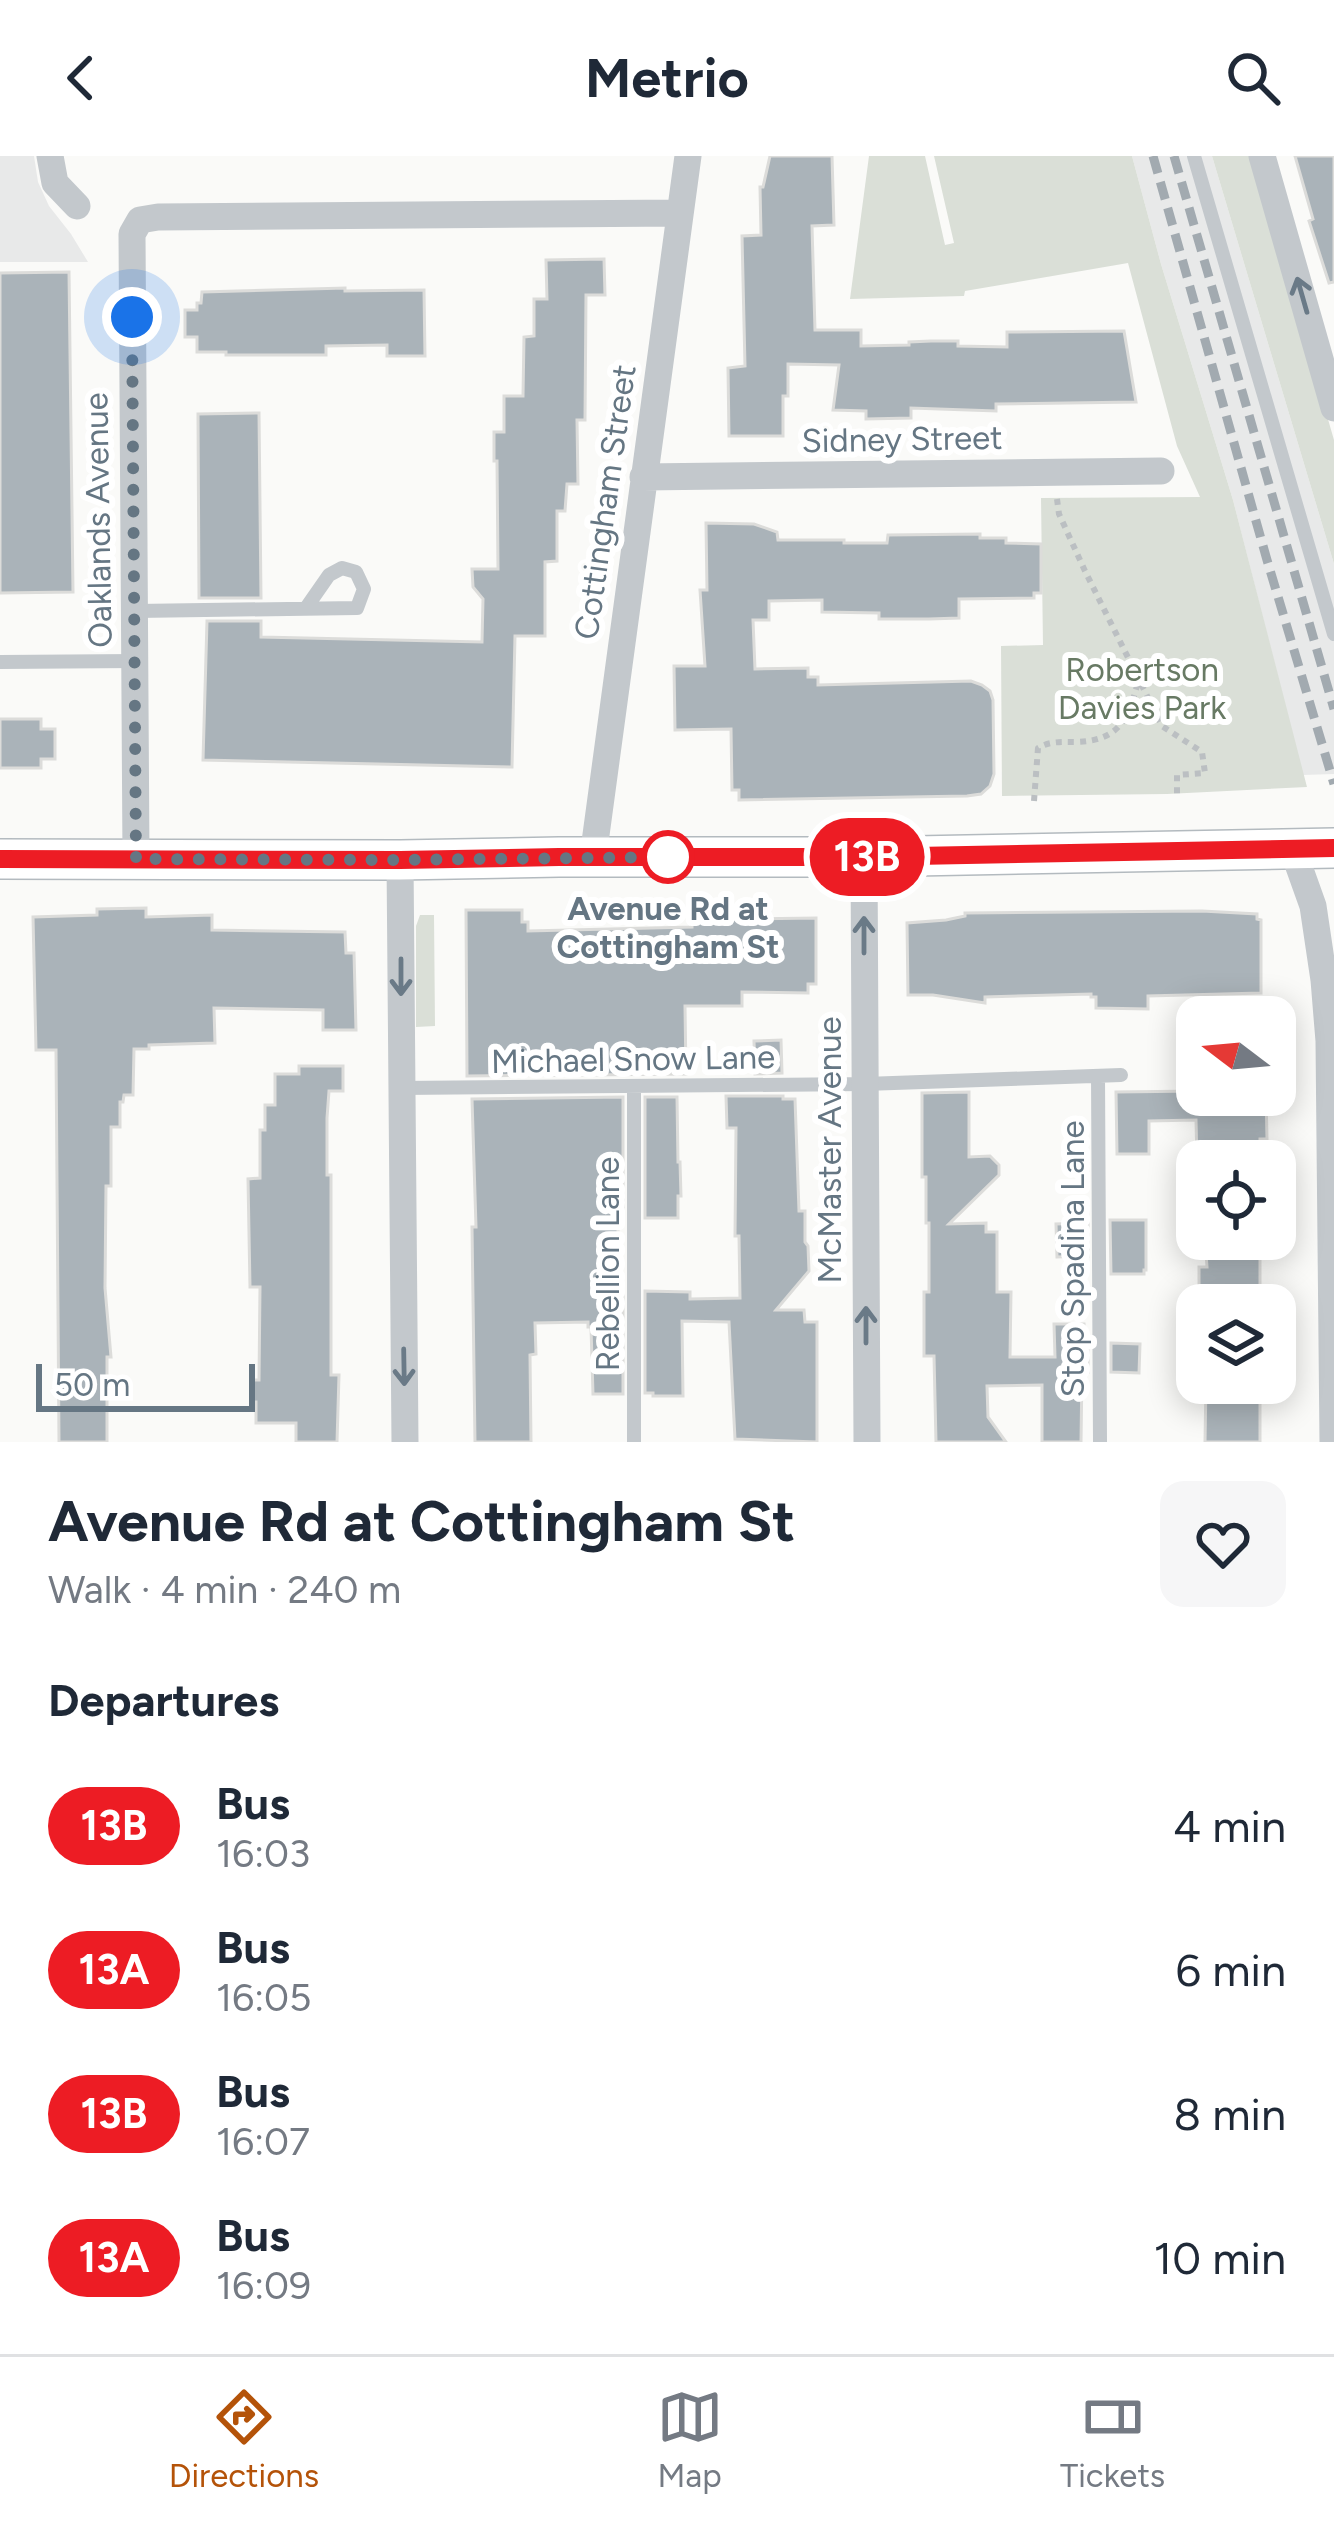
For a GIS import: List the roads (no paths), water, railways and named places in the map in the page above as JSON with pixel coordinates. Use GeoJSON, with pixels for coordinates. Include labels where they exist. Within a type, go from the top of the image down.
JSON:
{"type":"FeatureCollection","features":[{"type":"Feature","properties":{"kind":"main road"},"geometry":{"type":"LineString","coordinates":[[0,859],[864,857],[1334,848]]}},
{"type":"Feature","properties":{"kind":"street"},"geometry":{"type":"LineString","coordinates":[[50,156],[55,183],[77,206]]}},
{"type":"Feature","properties":{"kind":"street","name":"Cottingham Street"},"geometry":{"type":"LineString","coordinates":[[592,857],[688,156]]}},
{"type":"Feature","properties":{"kind":"street"},"geometry":{"type":"LineString","coordinates":[[1262,156],[1334,408]]}},
{"type":"Feature","properties":{"kind":"street","name":"Oaklands Avenue"},"geometry":{"type":"LineString","coordinates":[[136,859],[132,234],[140,220],[680,213]]}},
{"type":"Feature","properties":{"kind":"street","name":"Sidney Street"},"geometry":{"type":"LineString","coordinates":[[643,477],[1161,471]]}},
{"type":"Feature","properties":{"kind":"street"},"geometry":{"type":"LineString","coordinates":[[1293,850],[1313,906],[1329,1041],[1334,1442]]}},
{"type":"Feature","properties":{"kind":"street","name":"McMaster Avenue"},"geometry":{"type":"LineString","coordinates":[[864,857],[867,1442]]}},
{"type":"Feature","properties":{"kind":"street"},"geometry":{"type":"LineString","coordinates":[[400,860],[405,1442]]}},
{"type":"Feature","properties":{"kind":"lane"},"geometry":{"type":"LineString","coordinates":[[1194,156],[1334,634]]}},
{"type":"Feature","properties":{"kind":"lane"},"geometry":{"type":"LineString","coordinates":[[136,611],[306,608]]}},
{"type":"Feature","properties":{"kind":"lane"},"geometry":{"type":"LineString","coordinates":[[0,662],[136,661]]}},
{"type":"Feature","properties":{"kind":"lane","name":"Michael Snow Lane"},"geometry":{"type":"LineString","coordinates":[[401,1088],[865,1084],[1121,1075]]}},
{"type":"Feature","properties":{"kind":"lane","name":"Stop Spadina Lane"},"geometry":{"type":"LineString","coordinates":[[1098,1076],[1100,1442]]}},
{"type":"Feature","properties":{"kind":"lane","name":"Rebellion Lane"},"geometry":{"type":"LineString","coordinates":[[634,1086],[634,1442]]}},
{"type":"Feature","properties":{"kind":"railway"},"geometry":{"type":"LineString","coordinates":[[1153,156],[1334,784]]}},
{"type":"Feature","properties":{"kind":"railway"},"geometry":{"type":"LineString","coordinates":[[1174,156],[1334,709]]}},
{"type":"Feature","properties":{"kind":"place","name":"Avenue Rd at Cottingham St"},"geometry":{"type":"Point","coordinates":[668,857]}},
{"type":"Feature","properties":{"kind":"park label","name":"Robertson Davies Park"},"geometry":{"type":"Point","coordinates":[1142,688]}}]}
